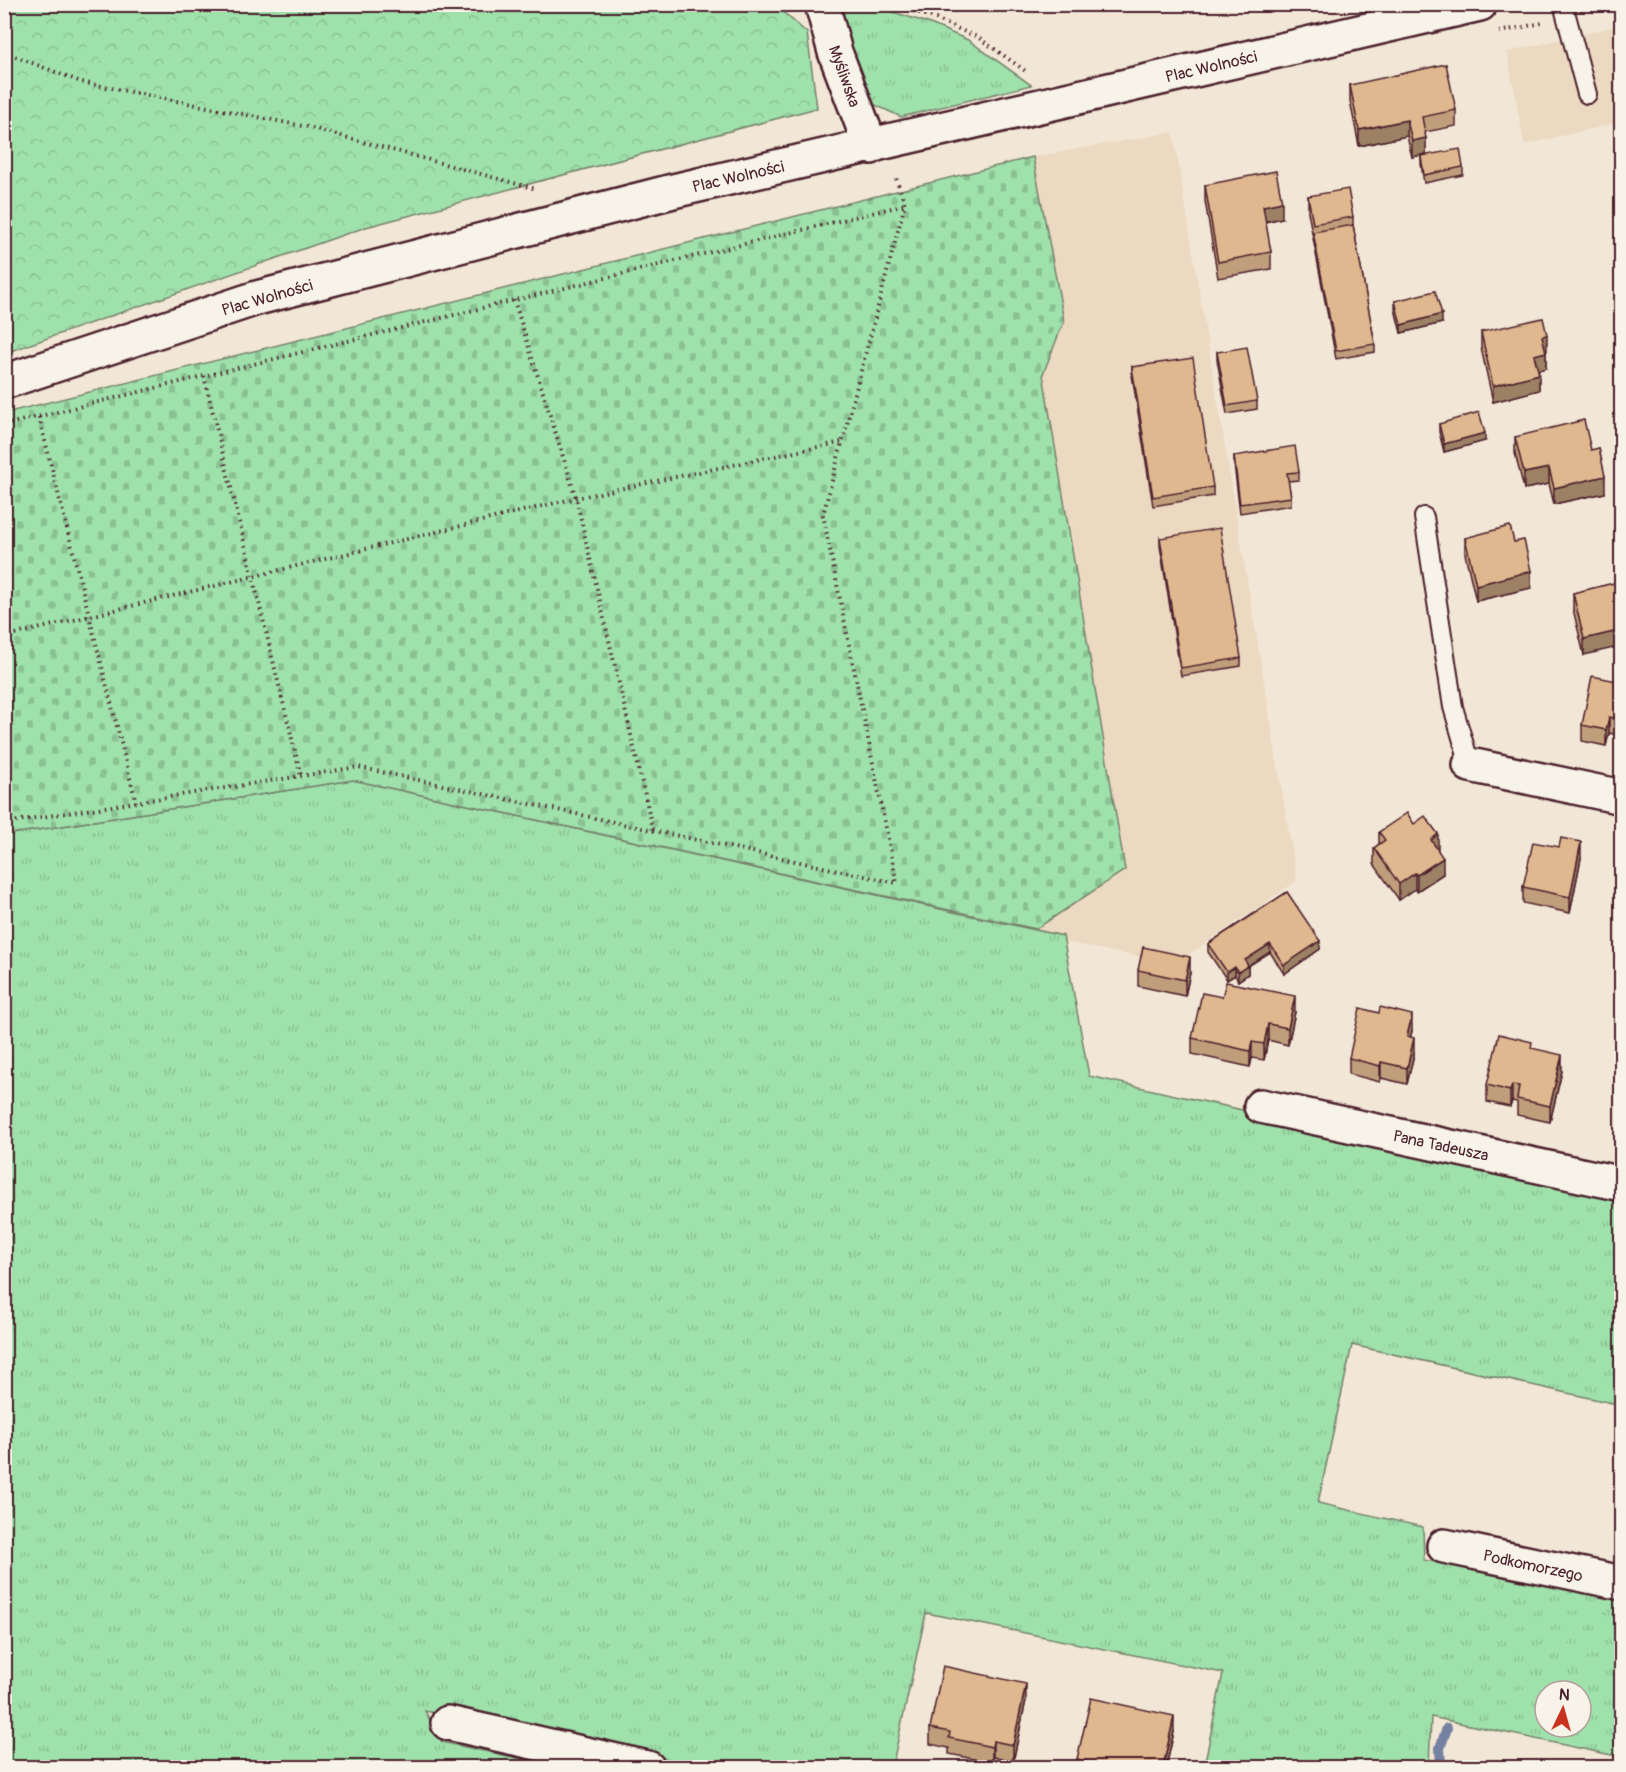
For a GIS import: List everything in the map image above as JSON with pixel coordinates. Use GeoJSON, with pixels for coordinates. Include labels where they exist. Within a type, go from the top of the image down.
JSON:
{"type":"FeatureCollection","features":[{"type":"Feature","properties":{"kind":"street","name":"Myśliwska"},"geometry":{"type":"LineString","coordinates":[[822,4],[835,52],[878,145]]}},
{"type":"Feature","properties":{"kind":"street","name":"Plac Wolności"},"geometry":{"type":"LineString","coordinates":[[4,382],[256,298],[674,191],[1480,4]]}},
{"type":"Feature","properties":{"kind":"street"},"geometry":{"type":"LineString","coordinates":[[1470,765],[1622,796]]}},
{"type":"Feature","properties":{"kind":"street","name":"Pana Tadeusza"},"geometry":{"type":"LineString","coordinates":[[1261,1106],[1622,1184]]}},
{"type":"Feature","properties":{"kind":"street","name":"Podkomorzego"},"geometry":{"type":"LineString","coordinates":[[1444,1546],[1622,1583]]}},
{"type":"Feature","properties":{"kind":"street"},"geometry":{"type":"LineString","coordinates":[[448,1723],[648,1767]]}},
{"type":"Feature","properties":{"kind":"lane"},"geometry":{"type":"LineString","coordinates":[[1563,4],[1587,94]]}},
{"type":"Feature","properties":{"kind":"lane"},"geometry":{"type":"LineString","coordinates":[[1424,517],[1453,707],[1470,765]]}},
{"type":"Feature","properties":{"kind":"path"},"geometry":{"type":"LineString","coordinates":[[890,4],[929,16],[979,38],[1027,72],[1035,72]]}},
{"type":"Feature","properties":{"kind":"path"},"geometry":{"type":"LineString","coordinates":[[4,52],[81,82],[308,127],[538,189]]}},
{"type":"Feature","properties":{"kind":"path"},"geometry":{"type":"LineString","coordinates":[[4,823],[358,766],[897,883],[823,515],[905,204],[878,145]]}},
{"type":"Feature","properties":{"kind":"path"},"geometry":{"type":"LineString","coordinates":[[4,425],[905,204]]}},
{"type":"Feature","properties":{"kind":"path"},"geometry":{"type":"LineString","coordinates":[[514,300],[576,498],[653,830]]}},
{"type":"Feature","properties":{"kind":"path"},"geometry":{"type":"LineString","coordinates":[[204,376],[301,776]]}},
{"type":"Feature","properties":{"kind":"path"},"geometry":{"type":"LineString","coordinates":[[39,417],[136,802]]}},
{"type":"Feature","properties":{"kind":"path"},"geometry":{"type":"LineString","coordinates":[[4,637],[576,498],[843,442]]}},
{"type":"Feature","properties":{"kind":"shaded area"},"geometry":{"type":"Polygon","coordinates":[[[1621,25],[1621,122],[1524,145],[1507,52],[1621,25]]]}},
{"type":"Feature","properties":{"kind":"shaded area"},"geometry":{"type":"Polygon","coordinates":[[[1173,132],[1297,881],[1175,964],[1064,942],[1063,936],[1036,929],[1125,870],[1043,373],[1064,321],[1033,157],[1173,132]]]}},
{"type":"Feature","properties":{"kind":"green space"},"geometry":{"type":"Polygon","coordinates":[[[4,5],[775,5],[807,33],[817,108],[366,227],[5,353],[4,5]]]}},
{"type":"Feature","properties":{"kind":"green space"},"geometry":{"type":"Polygon","coordinates":[[[835,5],[871,5],[928,23],[968,40],[1031,85],[901,117],[875,105],[866,94],[835,5]]]}},
{"type":"Feature","properties":{"kind":"green space"},"geometry":{"type":"Polygon","coordinates":[[[1033,157],[1064,321],[1043,374],[1125,870],[1036,929],[353,780],[5,835],[5,413],[1033,157]]]}},
{"type":"Feature","properties":{"kind":"green space"},"geometry":{"type":"Polygon","coordinates":[[[353,780],[1063,936],[1089,1076],[1621,1194],[1621,1405],[1352,1345],[1318,1503],[1423,1527],[1424,1560],[1621,1600],[1621,1757],[1536,1739],[1593,1739],[1593,1679],[1533,1679],[1533,1738],[1431,1717],[1429,1767],[1204,1767],[1223,1673],[926,1613],[892,1767],[709,1767],[425,1711],[442,1742],[560,1767],[5,1768],[5,835],[353,780]]]}},
{"type":"Feature","properties":{"kind":"building"},"geometry":{"type":"Polygon","coordinates":[[[1446,64],[1456,110],[1422,117],[1426,138],[1412,141],[1407,120],[1359,130],[1350,85],[1446,64]]]}},
{"type":"Feature","properties":{"kind":"building"},"geometry":{"type":"Polygon","coordinates":[[[1622,111],[1622,135],[1620,135],[1616,112],[1622,111]]]}},
{"type":"Feature","properties":{"kind":"building"},"geometry":{"type":"Polygon","coordinates":[[[1460,149],[1463,167],[1424,175],[1421,156],[1460,149]]]}},
{"type":"Feature","properties":{"kind":"building"},"geometry":{"type":"Polygon","coordinates":[[[1276,171],[1282,202],[1263,206],[1271,252],[1218,262],[1205,185],[1276,171]]]}},
{"type":"Feature","properties":{"kind":"building"},"geometry":{"type":"Polygon","coordinates":[[[1348,189],[1353,217],[1313,224],[1308,196],[1348,189]]]}},
{"type":"Feature","properties":{"kind":"building"},"geometry":{"type":"Polygon","coordinates":[[[1353,225],[1375,344],[1336,351],[1313,232],[1353,225]]]}},
{"type":"Feature","properties":{"kind":"building"},"geometry":{"type":"Polygon","coordinates":[[[1435,291],[1442,314],[1401,325],[1395,301],[1435,291]]]}},
{"type":"Feature","properties":{"kind":"building"},"geometry":{"type":"Polygon","coordinates":[[[1543,318],[1547,335],[1542,336],[1546,352],[1534,355],[1539,374],[1493,386],[1481,332],[1543,318]]]}},
{"type":"Feature","properties":{"kind":"building"},"geometry":{"type":"Polygon","coordinates":[[[1247,347],[1257,401],[1227,406],[1217,352],[1247,347]]]}},
{"type":"Feature","properties":{"kind":"building"},"geometry":{"type":"Polygon","coordinates":[[[1193,358],[1213,487],[1153,497],[1132,367],[1193,358]]]}},
{"type":"Feature","properties":{"kind":"building"},"geometry":{"type":"Polygon","coordinates":[[[1479,412],[1485,433],[1444,444],[1439,424],[1479,412]]]}},
{"type":"Feature","properties":{"kind":"building"},"geometry":{"type":"Polygon","coordinates":[[[1584,420],[1591,450],[1599,448],[1605,476],[1554,488],[1549,468],[1524,473],[1515,437],[1584,420]]]}},
{"type":"Feature","properties":{"kind":"building"},"geometry":{"type":"Polygon","coordinates":[[[1295,446],[1299,472],[1287,473],[1291,497],[1240,504],[1234,456],[1295,446]]]}},
{"type":"Feature","properties":{"kind":"building"},"geometry":{"type":"Polygon","coordinates":[[[1510,526],[1514,542],[1524,540],[1531,571],[1476,585],[1465,538],[1510,526]]]}},
{"type":"Feature","properties":{"kind":"building"},"geometry":{"type":"Polygon","coordinates":[[[1220,528],[1241,658],[1181,668],[1160,538],[1220,528]]]}},
{"type":"Feature","properties":{"kind":"building"},"geometry":{"type":"Polygon","coordinates":[[[1622,581],[1622,630],[1584,639],[1573,593],[1622,581]]]}},
{"type":"Feature","properties":{"kind":"building"},"geometry":{"type":"Polygon","coordinates":[[[1592,676],[1622,682],[1622,720],[1609,717],[1606,730],[1582,725],[1592,676]]]}},
{"type":"Feature","properties":{"kind":"building"},"geometry":{"type":"Polygon","coordinates":[[[1407,813],[1414,824],[1425,816],[1438,834],[1431,840],[1443,858],[1399,884],[1374,848],[1385,840],[1379,832],[1407,813]]]}},
{"type":"Feature","properties":{"kind":"building"},"geometry":{"type":"Polygon","coordinates":[[[1561,838],[1581,842],[1570,897],[1523,887],[1533,842],[1559,847],[1561,838]]]}},
{"type":"Feature","properties":{"kind":"building"},"geometry":{"type":"Polygon","coordinates":[[[1287,892],[1320,941],[1284,965],[1270,944],[1245,960],[1248,966],[1238,972],[1235,967],[1227,972],[1208,944],[1287,892]]]}},
{"type":"Feature","properties":{"kind":"building"},"geometry":{"type":"Polygon","coordinates":[[[1143,947],[1190,957],[1185,980],[1138,970],[1143,947]]]}},
{"type":"Feature","properties":{"kind":"building"},"geometry":{"type":"Polygon","coordinates":[[[1226,982],[1295,996],[1288,1028],[1268,1024],[1264,1044],[1252,1042],[1250,1051],[1192,1038],[1202,993],[1222,997],[1226,982]]]}},
{"type":"Feature","properties":{"kind":"building"},"geometry":{"type":"Polygon","coordinates":[[[1380,1007],[1412,1015],[1407,1036],[1414,1038],[1407,1068],[1381,1062],[1380,1066],[1349,1058],[1360,1008],[1379,1013],[1380,1007]]]}},
{"type":"Feature","properties":{"kind":"building"},"geometry":{"type":"Polygon","coordinates":[[[1499,1034],[1532,1042],[1531,1048],[1562,1055],[1550,1106],[1517,1099],[1519,1086],[1512,1085],[1510,1091],[1487,1085],[1499,1034]]]}},
{"type":"Feature","properties":{"kind":"building"},"geometry":{"type":"Polygon","coordinates":[[[943,1666],[1026,1684],[1013,1745],[993,1741],[992,1747],[949,1738],[950,1732],[930,1728],[943,1666]]]}},
{"type":"Feature","properties":{"kind":"building"},"geometry":{"type":"Polygon","coordinates":[[[1091,1698],[1174,1716],[1163,1767],[1097,1767],[1098,1764],[1077,1759],[1091,1698]]]}},
{"type":"Feature","properties":{"kind":"waterway"},"geometry":{"type":"LineString","coordinates":[[1441,1768],[1440,1748],[1447,1728]]}}]}
